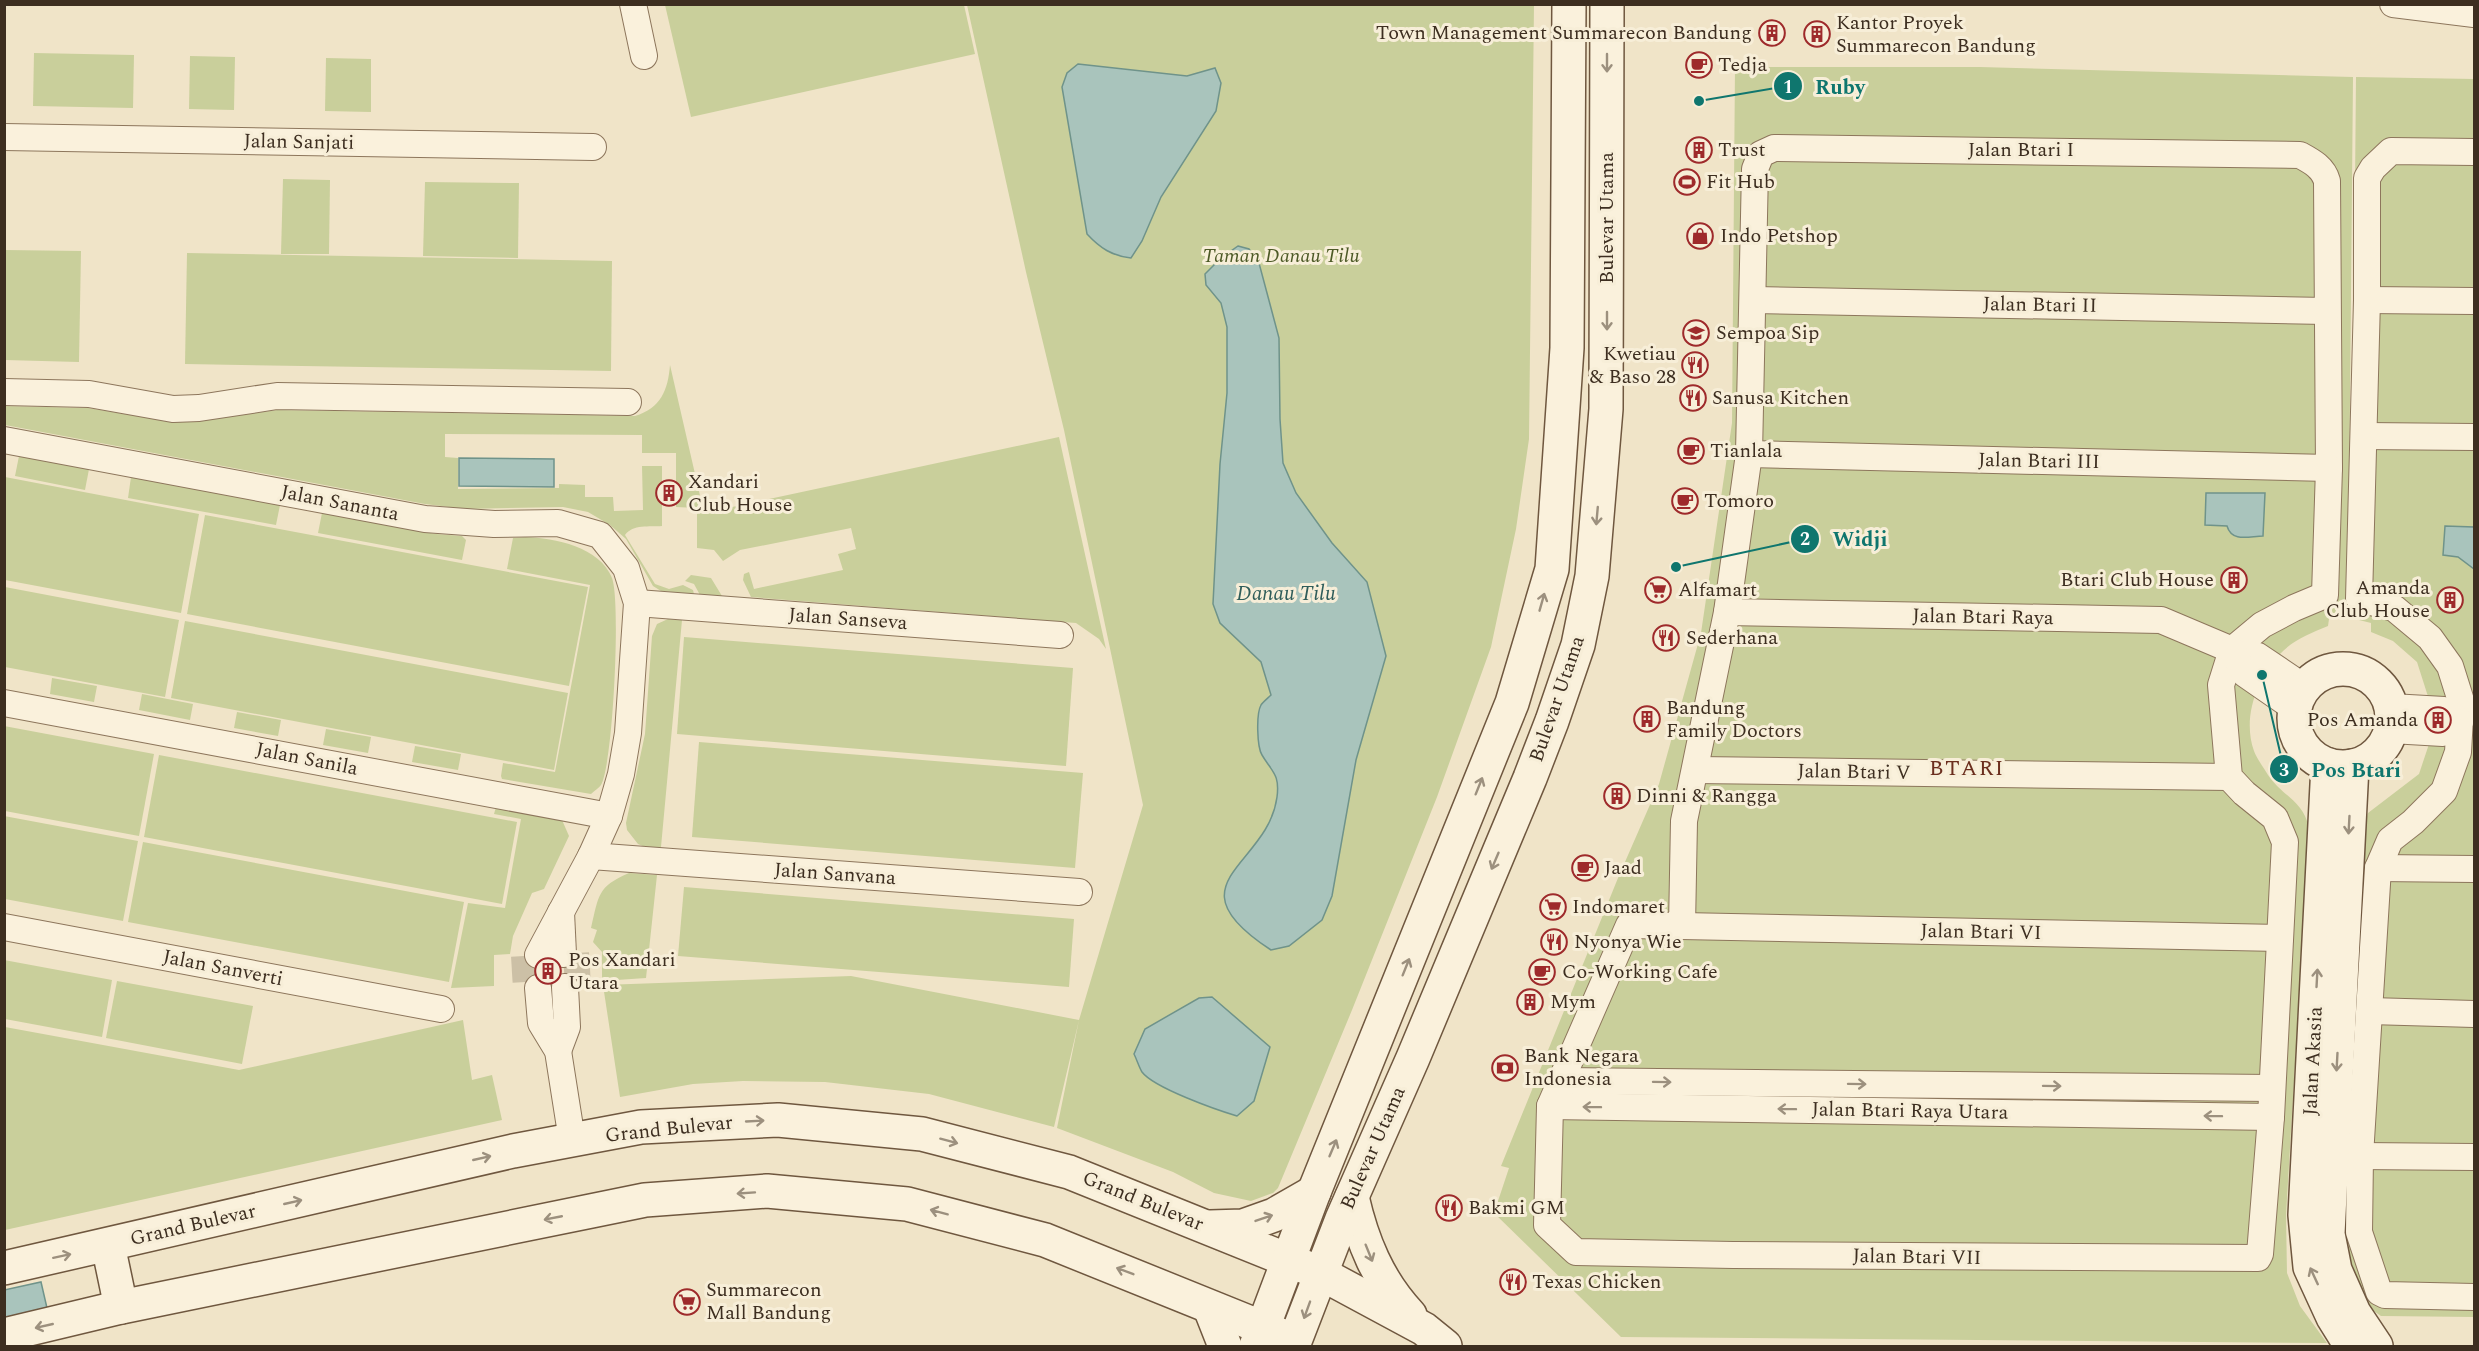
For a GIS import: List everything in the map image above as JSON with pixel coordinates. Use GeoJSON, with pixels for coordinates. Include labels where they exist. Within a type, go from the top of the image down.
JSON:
{"type":"FeatureCollection","features":[{"type":"Feature","properties":{"kind":"street"},"geometry":{"type":"LineString","coordinates":[[633,4],[644,56]]}},
{"type":"Feature","properties":{"kind":"street","name":"Bulevar Utama"},"geometry":{"type":"LineString","coordinates":[[1259,1338],[1314,1192],[1512,703],[1552,569],[1567,348],[1569,4]]}},
{"type":"Feature","properties":{"kind":"street","name":"Bulevar Utama"},"geometry":{"type":"LineString","coordinates":[[1299,1345],[1320,1273],[1530,778],[1578,645],[1592,576],[1606,409],[1607,4]]}},
{"type":"Feature","properties":{"kind":"street"},"geometry":{"type":"LineString","coordinates":[[2393,4],[2475,14]]}},
{"type":"Feature","properties":{"kind":"street","name":"Jalan Sanjati"},"geometry":{"type":"LineString","coordinates":[[4,137],[593,147]]}},
{"type":"Feature","properties":{"kind":"street","name":"Jalan Btari I"},"geometry":{"type":"LineString","coordinates":[[1754,300],[1755,169],[1761,154],[1774,148],[2096,151],[2300,155],[2313,161],[2325,174],[2327,181],[2326,310]]}},
{"type":"Feature","properties":{"kind":"street"},"geometry":{"type":"LineString","coordinates":[[2475,152],[2391,151],[2373,168],[2367,178],[2367,300],[2359,599],[2394,608],[2430,638],[2450,666],[2467,721],[2444,791],[2413,822],[2390,840],[2378,868],[2360,1156],[2359,1232],[2377,1291],[2385,1295],[2475,1297]]}},
{"type":"Feature","properties":{"kind":"street"},"geometry":{"type":"LineString","coordinates":[[1682,926],[1684,821],[1727,612],[1749,454],[1754,300]]}},
{"type":"Feature","properties":{"kind":"street","name":"Jalan Btari II"},"geometry":{"type":"LineString","coordinates":[[1754,300],[2326,310]]}},
{"type":"Feature","properties":{"kind":"street"},"geometry":{"type":"LineString","coordinates":[[2367,300],[2475,301]]}},
{"type":"Feature","properties":{"kind":"street"},"geometry":{"type":"LineString","coordinates":[[2271,1116],[2285,842],[2275,818],[2244,793],[2229,777],[2221,685],[2232,650],[2262,625],[2325,595],[2329,468],[2326,310]]}},
{"type":"Feature","properties":{"kind":"street"},"geometry":{"type":"LineString","coordinates":[[4,392],[89,394],[173,409],[199,408],[277,396],[627,402]]}},
{"type":"Feature","properties":{"kind":"street"},"geometry":{"type":"LineString","coordinates":[[2364,436],[2475,437]]}},
{"type":"Feature","properties":{"kind":"street","name":"Jalan Sananta"},"geometry":{"type":"LineString","coordinates":[[4,440],[424,519],[494,524],[558,523],[600,535],[626,568],[637,603]]}},
{"type":"Feature","properties":{"kind":"street","name":"Jalan Btari III"},"geometry":{"type":"LineString","coordinates":[[1749,454],[2329,468]]}},
{"type":"Feature","properties":{"kind":"street"},"geometry":{"type":"LineString","coordinates":[[1552,569],[1592,576]]}},
{"type":"Feature","properties":{"kind":"street"},"geometry":{"type":"LineString","coordinates":[[531,955],[561,918],[609,816],[621,774],[628,733],[637,603]]}},
{"type":"Feature","properties":{"kind":"street","name":"Jalan Sanseva"},"geometry":{"type":"LineString","coordinates":[[637,603],[1060,635]]}},
{"type":"Feature","properties":{"kind":"street","name":"Jalan Btari Raya"},"geometry":{"type":"LineString","coordinates":[[1727,612],[2161,621],[2232,650],[2258,656],[2299,697]]}},
{"type":"Feature","properties":{"kind":"street"},"geometry":{"type":"LineString","coordinates":[[1533,637],[1578,645]]}},
{"type":"Feature","properties":{"kind":"street"},"geometry":{"type":"LineString","coordinates":[[2330,670],[2360,671],[2380,685],[2387,695],[2391,718],[2381,750],[2372,758],[2340,766],[2307,752],[2300,743],[2293,720],[2299,697],[2313,678],[2330,670]]}},
{"type":"Feature","properties":{"kind":"street","name":"Jalan Sanila"},"geometry":{"type":"LineString","coordinates":[[4,703],[609,816]]}},
{"type":"Feature","properties":{"kind":"street"},"geometry":{"type":"LineString","coordinates":[[2391,718],[2444,710],[2467,721]]}},
{"type":"Feature","properties":{"kind":"street","name":"Jalan Akasia"},"geometry":{"type":"LineString","coordinates":[[2340,766],[2305,1215],[2310,1267],[2333,1317],[2351,1347]]}},
{"type":"Feature","properties":{"kind":"street","name":"Jalan Akasia"},"geometry":{"type":"LineString","coordinates":[[2340,766],[2328,1234],[2335,1270],[2354,1313],[2376,1347]]}},
{"type":"Feature","properties":{"kind":"street","name":"Jalan Btari V"},"geometry":{"type":"LineString","coordinates":[[1696,770],[2229,777]]}},
{"type":"Feature","properties":{"kind":"street","name":"Jalan Sanvana"},"geometry":{"type":"LineString","coordinates":[[591,856],[1079,892]]}},
{"type":"Feature","properties":{"kind":"street"},"geometry":{"type":"LineString","coordinates":[[2378,868],[2475,869]]}},
{"type":"Feature","properties":{"kind":"street"},"geometry":{"type":"LineString","coordinates":[[561,918],[570,954]]}},
{"type":"Feature","properties":{"kind":"street","name":"Jalan Btari VI"},"geometry":{"type":"LineString","coordinates":[[1562,1081],[1629,925],[2280,938]]}},
{"type":"Feature","properties":{"kind":"street","name":"Jalan Sanverti"},"geometry":{"type":"LineString","coordinates":[[4,927],[441,1009]]}},
{"type":"Feature","properties":{"kind":"street"},"geometry":{"type":"LineString","coordinates":[[558,1051],[567,1027],[571,987]]}},
{"type":"Feature","properties":{"kind":"street"},"geometry":{"type":"LineString","coordinates":[[532,988],[526,1002],[558,1051],[572,1140]]}},
{"type":"Feature","properties":{"kind":"street"},"geometry":{"type":"LineString","coordinates":[[2370,1011],[2475,1014]]}},
{"type":"Feature","properties":{"kind":"street"},"geometry":{"type":"LineString","coordinates":[[1550,1106],[1562,1081]]}},
{"type":"Feature","properties":{"kind":"street","name":"Jalan Btari Raya Utara"},"geometry":{"type":"LineString","coordinates":[[1562,1081],[2272,1088]]}},
{"type":"Feature","properties":{"kind":"street","name":"Jalan Btari Raya Utara"},"geometry":{"type":"LineString","coordinates":[[1550,1106],[2271,1116]]}},
{"type":"Feature","properties":{"kind":"street","name":"Jalan Btari VII"},"geometry":{"type":"LineString","coordinates":[[1550,1106],[1547,1225],[1576,1252],[1733,1255],[2258,1258],[2271,1116]]}},
{"type":"Feature","properties":{"kind":"street","name":"Grand Bulevar"},"geometry":{"type":"LineString","coordinates":[[4,1268],[513,1151],[641,1127],[778,1120],[922,1134],[1069,1172],[1320,1273],[1435,1338]]}},
{"type":"Feature","properties":{"kind":"street"},"geometry":{"type":"LineString","coordinates":[[2360,1156],[2475,1157]]}},
{"type":"Feature","properties":{"kind":"street"},"geometry":{"type":"LineString","coordinates":[[4,1335],[122,1308],[634,1202],[767,1191],[907,1204],[1045,1240],[1179,1293],[1210,1308],[1259,1338],[1299,1345]]}},
{"type":"Feature","properties":{"kind":"street"},"geometry":{"type":"LineString","coordinates":[[1208,1227],[1243,1226],[1274,1215],[1314,1192]]}},
{"type":"Feature","properties":{"kind":"street"},"geometry":{"type":"LineString","coordinates":[[1352,1197],[1359,1227],[1374,1264],[1399,1302],[1435,1338]]}},
{"type":"Feature","properties":{"kind":"street"},"geometry":{"type":"LineString","coordinates":[[108,1245],[122,1308]]}},
{"type":"Feature","properties":{"kind":"street"},"geometry":{"type":"LineString","coordinates":[[1210,1308],[1225,1347]]}},
{"type":"Feature","properties":{"kind":"green space"},"geometry":{"type":"Polygon","coordinates":[[[665,5],[964,5],[975,54],[691,117],[665,5]]]}},
{"type":"Feature","properties":{"kind":"green space","name":"Taman Danau Tilu"},"geometry":{"type":"Polygon","coordinates":[[[967,5],[1534,5],[1529,439],[1516,529],[1491,647],[1437,797],[1278,1188],[1273,1193],[1251,1201],[1214,1193],[1173,1172],[1057,1128],[1079,1020],[1143,805],[1064,430],[1026,272],[967,5]]]}},
{"type":"Feature","properties":{"kind":"green space"},"geometry":{"type":"Polygon","coordinates":[[[34,53],[134,55],[133,108],[33,106],[34,53]]]}},
{"type":"Feature","properties":{"kind":"green space"},"geometry":{"type":"Polygon","coordinates":[[[190,56],[235,57],[234,110],[189,109],[190,56]]]}},
{"type":"Feature","properties":{"kind":"green space"},"geometry":{"type":"Polygon","coordinates":[[[326,58],[371,59],[371,112],[325,111],[326,58]]]}},
{"type":"Feature","properties":{"kind":"green space"},"geometry":{"type":"Polygon","coordinates":[[[1735,67],[1980,67],[2353,77],[2348,618],[2329,619],[2328,626],[2296,641],[2280,654],[2259,687],[2254,699],[2250,725],[2251,738],[2257,757],[2268,775],[2302,811],[2309,828],[2286,1215],[2287,1273],[2300,1306],[2327,1343],[1621,1337],[1494,1213],[1509,1168],[1501,1166],[1618,878],[1659,784],[1701,633],[1732,423],[1735,67]]]}},
{"type":"Feature","properties":{"kind":"green space"},"geometry":{"type":"Polygon","coordinates":[[[2356,77],[2474,79],[2474,1317],[2381,1316],[2361,1302],[2353,1286],[2341,1213],[2364,827],[2368,813],[2419,774],[2433,732],[2432,709],[2417,662],[2393,641],[2371,632],[2371,623],[2351,618],[2356,77]]]}},
{"type":"Feature","properties":{"kind":"green space"},"geometry":{"type":"Polygon","coordinates":[[[283,179],[330,180],[329,254],[281,254],[283,179]]]}},
{"type":"Feature","properties":{"kind":"green space"},"geometry":{"type":"Polygon","coordinates":[[[425,182],[519,183],[518,258],[423,256],[425,182]]]}},
{"type":"Feature","properties":{"kind":"green space"},"geometry":{"type":"Polygon","coordinates":[[[5,250],[81,251],[79,362],[5,360],[5,250]]]}},
{"type":"Feature","properties":{"kind":"green space"},"geometry":{"type":"Polygon","coordinates":[[[187,253],[612,261],[611,371],[185,364],[187,253]]]}},
{"type":"Feature","properties":{"kind":"green space"},"geometry":{"type":"Polygon","coordinates":[[[670,365],[704,513],[1059,437],[1106,649],[1099,639],[1076,623],[751,597],[743,580],[744,574],[749,572],[754,589],[843,570],[838,554],[856,549],[851,528],[740,550],[723,561],[714,550],[697,548],[697,508],[676,507],[676,453],[642,453],[642,435],[445,434],[445,457],[458,458],[458,489],[559,488],[559,484],[585,485],[585,497],[613,497],[614,511],[643,510],[642,466],[662,466],[662,526],[632,529],[625,535],[655,584],[669,589],[683,585],[693,590],[694,594],[661,591],[653,586],[626,539],[610,525],[588,512],[563,507],[465,509],[425,504],[5,425],[4,406],[88,408],[173,422],[200,421],[277,410],[635,416],[644,413],[657,403],[665,390],[670,365]]]}},
{"type":"Feature","properties":{"kind":"green space"},"geometry":{"type":"Polygon","coordinates":[[[19,456],[89,469],[85,490],[15,476],[19,456]]]}},
{"type":"Feature","properties":{"kind":"green space"},"geometry":{"type":"Polygon","coordinates":[[[5,477],[199,514],[181,613],[5,580],[5,477]]]}},
{"type":"Feature","properties":{"kind":"green space"},"geometry":{"type":"Polygon","coordinates":[[[131,477],[280,505],[276,525],[128,498],[131,477]]]}},
{"type":"Feature","properties":{"kind":"green space"},"geometry":{"type":"Polygon","coordinates":[[[322,513],[436,534],[462,536],[466,540],[462,560],[318,533],[322,513]]]}},
{"type":"Feature","properties":{"kind":"green space"},"geometry":{"type":"Polygon","coordinates":[[[205,515],[588,587],[569,686],[187,614],[205,515]]]}},
{"type":"Feature","properties":{"kind":"green space"},"geometry":{"type":"Polygon","coordinates":[[[513,538],[550,539],[575,546],[598,559],[612,578],[615,593],[616,648],[612,717],[605,771],[601,785],[591,794],[502,779],[501,776],[503,763],[555,772],[590,585],[507,569],[513,538]]]}},
{"type":"Feature","properties":{"kind":"green space"},"geometry":{"type":"Polygon","coordinates":[[[691,575],[711,578],[722,596],[700,595],[694,584],[685,581],[691,575]]]}},
{"type":"Feature","properties":{"kind":"green space"},"geometry":{"type":"Polygon","coordinates":[[[5,587],[179,620],[165,697],[5,667],[5,587]]]}},
{"type":"Feature","properties":{"kind":"green space"},"geometry":{"type":"Polygon","coordinates":[[[668,619],[682,620],[661,847],[645,847],[638,844],[627,830],[626,823],[645,734],[652,636],[657,624],[668,619]]]}},
{"type":"Feature","properties":{"kind":"green space"},"geometry":{"type":"Polygon","coordinates":[[[185,621],[568,693],[554,770],[171,698],[185,621]]]}},
{"type":"Feature","properties":{"kind":"green space"},"geometry":{"type":"Polygon","coordinates":[[[684,637],[1073,668],[1066,766],[677,734],[684,637]]]}},
{"type":"Feature","properties":{"kind":"green space"},"geometry":{"type":"Polygon","coordinates":[[[52,678],[97,686],[94,702],[50,694],[52,678]]]}},
{"type":"Feature","properties":{"kind":"green space"},"geometry":{"type":"Polygon","coordinates":[[[142,694],[193,704],[190,720],[139,710],[142,694]]]}},
{"type":"Feature","properties":{"kind":"green space"},"geometry":{"type":"Polygon","coordinates":[[[237,712],[281,720],[278,736],[234,728],[237,712]]]}},
{"type":"Feature","properties":{"kind":"green space"},"geometry":{"type":"Polygon","coordinates":[[[4,726],[154,754],[139,836],[5,811],[4,726]]]}},
{"type":"Feature","properties":{"kind":"green space"},"geometry":{"type":"Polygon","coordinates":[[[326,729],[371,737],[368,753],[323,745],[326,729]]]}},
{"type":"Feature","properties":{"kind":"green space"},"geometry":{"type":"Polygon","coordinates":[[[699,742],[1083,773],[1075,868],[692,837],[699,742]]]}},
{"type":"Feature","properties":{"kind":"green space"},"geometry":{"type":"Polygon","coordinates":[[[415,746],[461,754],[458,770],[412,762],[415,746]]]}},
{"type":"Feature","properties":{"kind":"green space"},"geometry":{"type":"Polygon","coordinates":[[[159,755],[517,822],[502,904],[144,837],[159,755]]]}},
{"type":"Feature","properties":{"kind":"green space"},"geometry":{"type":"Polygon","coordinates":[[[496,807],[562,820],[569,836],[544,889],[532,893],[513,936],[510,954],[494,955],[494,986],[451,988],[468,903],[505,908],[521,819],[494,814],[496,807]]]}},
{"type":"Feature","properties":{"kind":"green space"},"geometry":{"type":"Polygon","coordinates":[[[4,816],[138,841],[123,921],[5,899],[4,816]]]}},
{"type":"Feature","properties":{"kind":"green space"},"geometry":{"type":"Polygon","coordinates":[[[143,842],[464,902],[449,982],[128,922],[143,842]]]}},
{"type":"Feature","properties":{"kind":"green space"},"geometry":{"type":"Polygon","coordinates":[[[629,873],[657,875],[646,978],[602,981],[602,952],[593,942],[597,930],[591,928],[596,907],[605,888],[629,873]]]}},
{"type":"Feature","properties":{"kind":"green space"},"geometry":{"type":"Polygon","coordinates":[[[684,887],[1074,919],[1069,987],[678,956],[684,887]]]}},
{"type":"Feature","properties":{"kind":"green space"},"geometry":{"type":"Polygon","coordinates":[[[4,960],[112,980],[102,1037],[5,1019],[4,960]]]}},
{"type":"Feature","properties":{"kind":"green space"},"geometry":{"type":"Polygon","coordinates":[[[851,976],[1079,1020],[1054,1127],[929,1094],[825,1082],[743,1081],[693,1084],[620,1097],[603,985],[851,976]]]}},
{"type":"Feature","properties":{"kind":"green space"},"geometry":{"type":"Polygon","coordinates":[[[117,981],[253,1006],[242,1064],[106,1038],[117,981]]]}},
{"type":"Feature","properties":{"kind":"green space"},"geometry":{"type":"Polygon","coordinates":[[[463,1020],[472,1080],[492,1075],[502,1120],[5,1230],[5,1027],[239,1070],[463,1020]]]}},
{"type":"Feature","properties":{"kind":"water"},"geometry":{"type":"Polygon","coordinates":[[[1078,64],[1187,76],[1215,68],[1221,83],[1216,111],[1161,197],[1142,241],[1131,258],[1107,250],[1087,234],[1062,87],[1067,73],[1078,64]]]}},
{"type":"Feature","properties":{"kind":"water","name":"Danau Tilu"},"geometry":{"type":"Polygon","coordinates":[[[1238,246],[1249,249],[1259,263],[1279,338],[1283,463],[1296,493],[1332,543],[1367,582],[1386,656],[1356,760],[1332,896],[1322,920],[1289,946],[1271,950],[1241,927],[1227,907],[1225,890],[1232,874],[1258,841],[1270,821],[1278,789],[1276,778],[1262,755],[1258,738],[1259,709],[1271,695],[1261,662],[1220,623],[1213,604],[1220,464],[1227,393],[1227,327],[1221,303],[1206,285],[1205,274],[1221,258],[1238,246]]]}},
{"type":"Feature","properties":{"kind":"water"},"geometry":{"type":"Polygon","coordinates":[[[459,458],[554,459],[554,487],[459,486],[459,458]]]}},
{"type":"Feature","properties":{"kind":"water"},"geometry":{"type":"Polygon","coordinates":[[[2206,493],[2265,493],[2263,536],[2237,537],[2229,531],[2227,526],[2205,525],[2206,493]]]}},
{"type":"Feature","properties":{"kind":"water"},"geometry":{"type":"Polygon","coordinates":[[[2445,526],[2474,527],[2474,569],[2458,557],[2443,555],[2445,526]]]}},
{"type":"Feature","properties":{"kind":"water"},"geometry":{"type":"Polygon","coordinates":[[[1212,997],[1270,1047],[1254,1101],[1237,1116],[1186,1098],[1159,1085],[1142,1072],[1134,1054],[1145,1029],[1199,998],[1212,997]]]}},
{"type":"Feature","properties":{"kind":"water"},"geometry":{"type":"Polygon","coordinates":[[[41,1282],[47,1308],[5,1318],[4,1290],[41,1282]]]}},
{"type":"Feature","properties":{"kind":"tunnel"},"geometry":{"type":"LineString","coordinates":[[576,953],[578,986]]}},
{"type":"Feature","properties":{"kind":"tunnel"},"geometry":{"type":"LineString","coordinates":[[524,956],[526,988]]}},
{"type":"Feature","properties":{"kind":"place","name":"Town Management Summarecon Bandung"},"geometry":{"type":"Point","coordinates":[1772,33]}},
{"type":"Feature","properties":{"kind":"place","name":"Kantor Proyek Summarecon Bandung"},"geometry":{"type":"Point","coordinates":[1817,34]}},
{"type":"Feature","properties":{"kind":"place","name":"Tedja"},"geometry":{"type":"Point","coordinates":[1699,65]}},
{"type":"Feature","properties":{"kind":"place","name":"Ruby"},"geometry":{"type":"Point","coordinates":[1699,101]}},
{"type":"Feature","properties":{"kind":"place","name":"Trust"},"geometry":{"type":"Point","coordinates":[1699,150]}},
{"type":"Feature","properties":{"kind":"place","name":"Fit Hub"},"geometry":{"type":"Point","coordinates":[1687,182]}},
{"type":"Feature","properties":{"kind":"place","name":"Indo Petshop"},"geometry":{"type":"Point","coordinates":[1700,236]}},
{"type":"Feature","properties":{"kind":"place","name":"Sempoa Sip"},"geometry":{"type":"Point","coordinates":[1696,333]}},
{"type":"Feature","properties":{"kind":"place","name":"Kwetiau & Baso 28"},"geometry":{"type":"Point","coordinates":[1695,365]}},
{"type":"Feature","properties":{"kind":"place","name":"Sanusa Kitchen"},"geometry":{"type":"Point","coordinates":[1693,398]}},
{"type":"Feature","properties":{"kind":"place","name":"Tianlala"},"geometry":{"type":"Point","coordinates":[1691,451]}},
{"type":"Feature","properties":{"kind":"place","name":"Xandari Club House"},"geometry":{"type":"Point","coordinates":[669,493]}},
{"type":"Feature","properties":{"kind":"place","name":"Tomoro"},"geometry":{"type":"Point","coordinates":[1685,501]}},
{"type":"Feature","properties":{"kind":"place","name":"Widji"},"geometry":{"type":"Point","coordinates":[1676,567]}},
{"type":"Feature","properties":{"kind":"place","name":"Btari Club House"},"geometry":{"type":"Point","coordinates":[2234,580]}},
{"type":"Feature","properties":{"kind":"place","name":"Alfamart"},"geometry":{"type":"Point","coordinates":[1658,590]}},
{"type":"Feature","properties":{"kind":"place","name":"Amanda Club House"},"geometry":{"type":"Point","coordinates":[2450,600]}},
{"type":"Feature","properties":{"kind":"place","name":"Sederhana"},"geometry":{"type":"Point","coordinates":[1666,638]}},
{"type":"Feature","properties":{"kind":"place","name":"Pos Btari"},"geometry":{"type":"Point","coordinates":[2262,675]}},
{"type":"Feature","properties":{"kind":"place","name":"Bandung Family Doctors"},"geometry":{"type":"Point","coordinates":[1647,719]}},
{"type":"Feature","properties":{"kind":"place","name":"Pos Amanda"},"geometry":{"type":"Point","coordinates":[2438,720]}},
{"type":"Feature","properties":{"kind":"place","name":"Dinni & Rangga"},"geometry":{"type":"Point","coordinates":[1617,796]}},
{"type":"Feature","properties":{"kind":"place","name":"Jaad"},"geometry":{"type":"Point","coordinates":[1585,868]}},
{"type":"Feature","properties":{"kind":"place","name":"Indomaret"},"geometry":{"type":"Point","coordinates":[1553,907]}},
{"type":"Feature","properties":{"kind":"place","name":"Nyonya Wie"},"geometry":{"type":"Point","coordinates":[1554,942]}},
{"type":"Feature","properties":{"kind":"place","name":"Pos Xandari Utara"},"geometry":{"type":"Point","coordinates":[548,971]}},
{"type":"Feature","properties":{"kind":"place","name":"Co-Working Cafe"},"geometry":{"type":"Point","coordinates":[1542,972]}},
{"type":"Feature","properties":{"kind":"place","name":"Mym"},"geometry":{"type":"Point","coordinates":[1530,1002]}},
{"type":"Feature","properties":{"kind":"place","name":"Bank Negara Indonesia"},"geometry":{"type":"Point","coordinates":[1505,1068]}},
{"type":"Feature","properties":{"kind":"place","name":"Bakmi GM"},"geometry":{"type":"Point","coordinates":[1449,1208]}},
{"type":"Feature","properties":{"kind":"place","name":"Texas Chicken"},"geometry":{"type":"Point","coordinates":[1513,1282]}},
{"type":"Feature","properties":{"kind":"place","name":"Summarecon Mall Bandung"},"geometry":{"type":"Point","coordinates":[687,1302]}},
{"type":"Feature","properties":{"kind":"district","name":"BTARI"},"geometry":{"type":"Point","coordinates":[1967,768]}}]}
